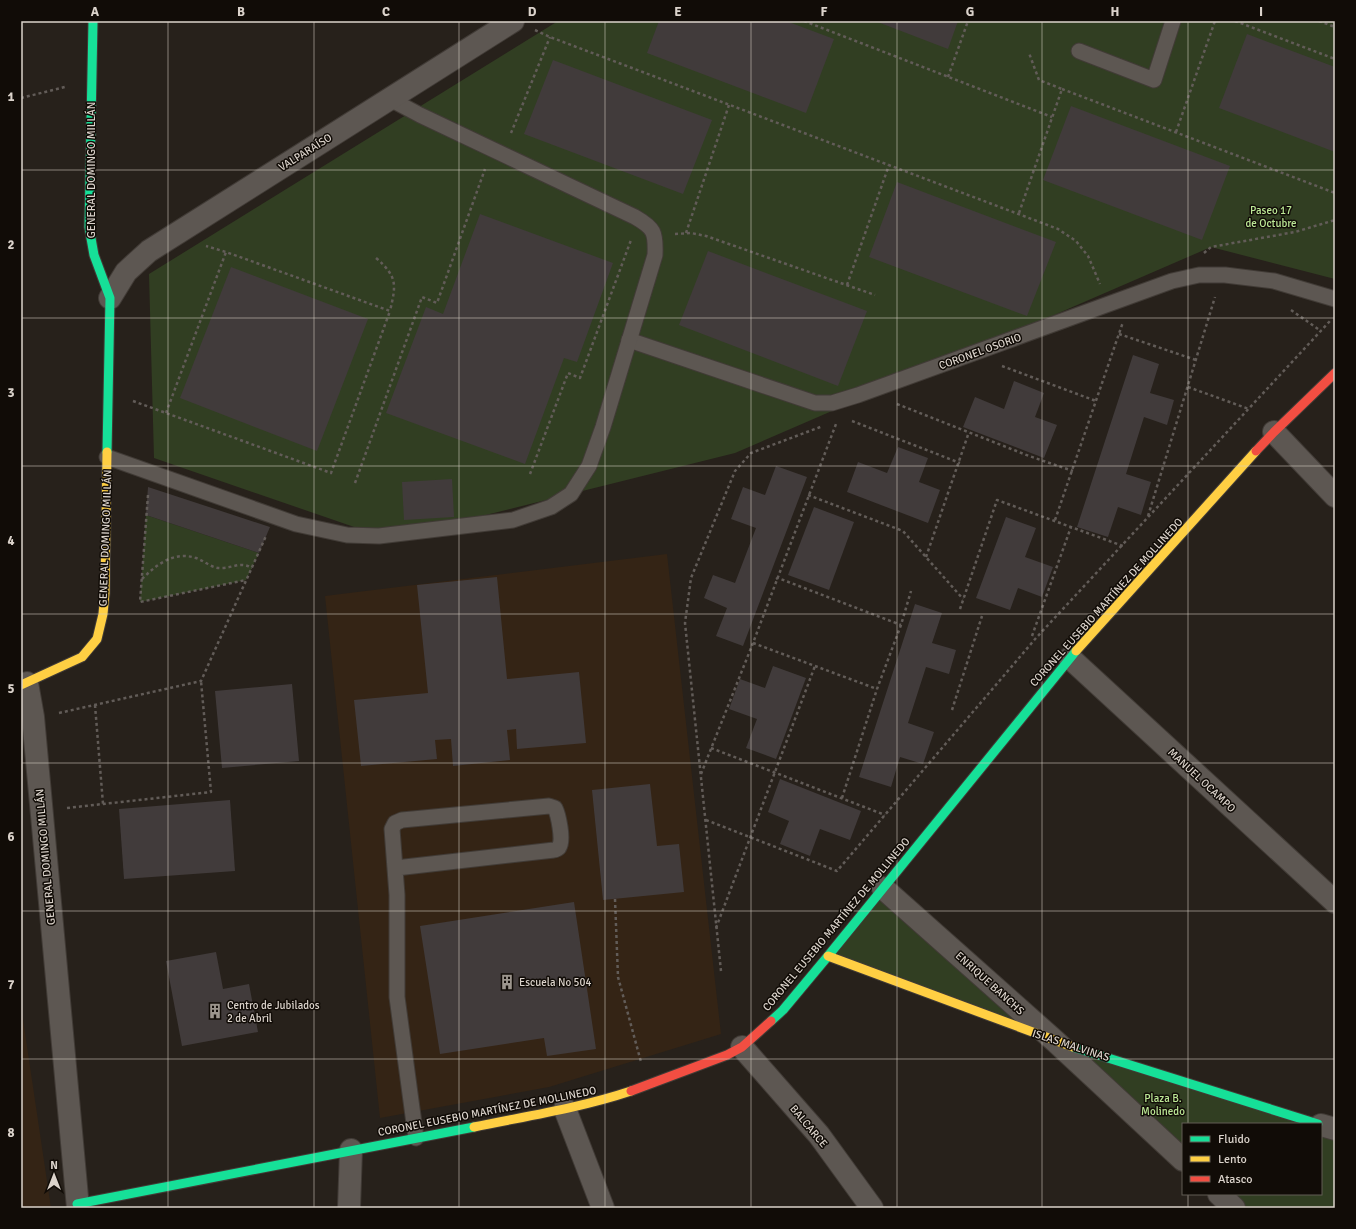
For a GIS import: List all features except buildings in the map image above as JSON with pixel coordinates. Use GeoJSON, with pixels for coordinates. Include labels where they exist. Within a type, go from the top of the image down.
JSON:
{"type":"FeatureCollection","features":[{"type":"Feature","properties":{"kind":"street","name":"GENERAL DOMINGO MILLÁN"},"geometry":{"type":"LineString","coordinates":[[77,1206],[40,810],[29,772],[33,717],[24,684],[82,657],[97,639],[103,614],[105,592],[110,298],[96,264],[91,246],[89,227],[91,80],[94,21]]}},
{"type":"Feature","properties":{"kind":"street","name":"VALPARAÍSO"},"geometry":{"type":"LineString","coordinates":[[110,298],[126,272],[149,251],[390,99],[522,25]]}},
{"type":"Feature","properties":{"kind":"street","name":"CORONEL EUSEBIO MARTÍNEZ DE MOLLINEDO"},"geometry":{"type":"LineString","coordinates":[[77,1206],[351,1150],[565,1109],[606,1099],[648,1085],[727,1055],[742,1047],[783,1010],[1070,658],[1274,432],[1335,373]]}},
{"type":"Feature","properties":{"kind":"street"},"geometry":{"type":"LineString","coordinates":[[1274,432],[1335,496]]}},
{"type":"Feature","properties":{"kind":"street","name":"MANUEL OCAMPO"},"geometry":{"type":"LineString","coordinates":[[1070,658],[1335,902]]}},
{"type":"Feature","properties":{"kind":"street","name":"ENRIQUE BANCHS"},"geometry":{"type":"LineString","coordinates":[[883,888],[1055,1041],[1182,1159]]}},
{"type":"Feature","properties":{"kind":"street","name":"ISLAS MALVINAS"},"geometry":{"type":"LineString","coordinates":[[828,956],[1055,1041],[1315,1123]]}},
{"type":"Feature","properties":{"kind":"street","name":"BALCARCE"},"geometry":{"type":"LineString","coordinates":[[742,1047],[819,1135],[872,1208]]}},
{"type":"Feature","properties":{"kind":"street"},"geometry":{"type":"LineString","coordinates":[[565,1109],[603,1208]]}},
{"type":"Feature","properties":{"kind":"street"},"geometry":{"type":"LineString","coordinates":[[1322,1125],[1335,1129]]}},
{"type":"Feature","properties":{"kind":"street"},"geometry":{"type":"LineString","coordinates":[[349,1208],[351,1150]]}},
{"type":"Feature","properties":{"kind":"street"},"geometry":{"type":"LineString","coordinates":[[1220,1195],[1234,1208]]}},
{"type":"Feature","properties":{"kind":"lane"},"geometry":{"type":"LineString","coordinates":[[1079,51],[1154,80],[1173,21]]}},
{"type":"Feature","properties":{"kind":"lane"},"geometry":{"type":"LineString","coordinates":[[107,457],[296,524],[347,535],[379,536],[513,520],[551,507],[571,494],[589,466],[603,427],[655,255],[654,233],[639,219],[420,115],[390,99]]}},
{"type":"Feature","properties":{"kind":"lane","name":"CORONEL OSORIO"},"geometry":{"type":"LineString","coordinates":[[629,340],[816,403],[832,403],[858,395],[1172,281],[1199,275],[1225,275],[1274,281],[1335,300]]}},
{"type":"Feature","properties":{"kind":"lane"},"geometry":{"type":"LineString","coordinates":[[396,868],[554,850],[559,847],[561,842],[558,814],[555,808],[549,806],[402,820],[395,823],[392,829],[396,868],[396,997],[416,1138]]}},
{"type":"Feature","properties":{"kind":"path"},"geometry":{"type":"LineString","coordinates":[[804,21],[1052,117]]}},
{"type":"Feature","properties":{"kind":"path"},"geometry":{"type":"LineString","coordinates":[[948,77],[968,21]]}},
{"type":"Feature","properties":{"kind":"path"},"geometry":{"type":"LineString","coordinates":[[1176,132],[1215,21]]}},
{"type":"Feature","properties":{"kind":"path"},"geometry":{"type":"LineString","coordinates":[[1235,21],[1335,59]]}},
{"type":"Feature","properties":{"kind":"path"},"geometry":{"type":"LineString","coordinates":[[1318,21],[1335,27]]}},
{"type":"Feature","properties":{"kind":"path"},"geometry":{"type":"LineString","coordinates":[[522,25],[550,37],[1058,229],[1076,241],[1088,256],[1109,304]]}},
{"type":"Feature","properties":{"kind":"path"},"geometry":{"type":"LineString","coordinates":[[355,483],[422,297],[438,303],[498,152],[550,37]]}},
{"type":"Feature","properties":{"kind":"path"},"geometry":{"type":"LineString","coordinates":[[1029,53],[1039,80],[1335,193]]}},
{"type":"Feature","properties":{"kind":"path"},"geometry":{"type":"LineString","coordinates":[[21,98],[91,80]]}},
{"type":"Feature","properties":{"kind":"path"},"geometry":{"type":"LineString","coordinates":[[1019,214],[1062,89]]}},
{"type":"Feature","properties":{"kind":"path"},"geometry":{"type":"LineString","coordinates":[[686,233],[729,105]]}},
{"type":"Feature","properties":{"kind":"path"},"geometry":{"type":"LineString","coordinates":[[847,285],[889,164]]}},
{"type":"Feature","properties":{"kind":"path"},"geometry":{"type":"LineString","coordinates":[[530,474],[568,373],[580,378],[639,219]]}},
{"type":"Feature","properties":{"kind":"path"},"geometry":{"type":"LineString","coordinates":[[1172,281],[1211,247],[1295,232],[1335,220]]}},
{"type":"Feature","properties":{"kind":"path"},"geometry":{"type":"LineString","coordinates":[[654,239],[678,233],[706,236],[875,295]]}},
{"type":"Feature","properties":{"kind":"path"},"geometry":{"type":"LineString","coordinates":[[173,236],[226,252],[390,311]]}},
{"type":"Feature","properties":{"kind":"path"},"geometry":{"type":"LineString","coordinates":[[166,413],[226,252]]}},
{"type":"Feature","properties":{"kind":"path"},"geometry":{"type":"LineString","coordinates":[[108,392],[331,473],[390,311],[394,293],[394,279],[388,268],[376,258]]}},
{"type":"Feature","properties":{"kind":"path"},"geometry":{"type":"LineString","coordinates":[[1147,519],[1216,294],[1210,294]]}},
{"type":"Feature","properties":{"kind":"path"},"geometry":{"type":"LineString","coordinates":[[1290,310],[1321,331]]}},
{"type":"Feature","properties":{"kind":"path"},"geometry":{"type":"LineString","coordinates":[[706,820],[837,871],[1036,638],[1335,316]]}},
{"type":"Feature","properties":{"kind":"path"},"geometry":{"type":"LineString","coordinates":[[1055,520],[1124,320],[1116,323]]}},
{"type":"Feature","properties":{"kind":"path"},"geometry":{"type":"LineString","coordinates":[[1119,334],[1196,360]]}},
{"type":"Feature","properties":{"kind":"path"},"geometry":{"type":"LineString","coordinates":[[1005,362],[997,364],[1096,401]]}},
{"type":"Feature","properties":{"kind":"path"},"geometry":{"type":"LineString","coordinates":[[1188,387],[1249,409]]}},
{"type":"Feature","properties":{"kind":"path"},"geometry":{"type":"LineString","coordinates":[[898,400],[891,402],[1028,456],[1072,471]]}},
{"type":"Feature","properties":{"kind":"path"},"geometry":{"type":"LineString","coordinates":[[846,418],[960,463]]}},
{"type":"Feature","properties":{"kind":"path"},"geometry":{"type":"LineString","coordinates":[[701,775],[753,643],[837,421],[751,453],[735,471],[691,578],[685,623],[721,971]]}},
{"type":"Feature","properties":{"kind":"path"},"geometry":{"type":"LineString","coordinates":[[926,557],[960,463],[969,432]]}},
{"type":"Feature","properties":{"kind":"path"},"geometry":{"type":"LineString","coordinates":[[149,472],[140,602],[246,580]]}},
{"type":"Feature","properties":{"kind":"path"},"geometry":{"type":"LineString","coordinates":[[808,495],[903,531],[963,599]]}},
{"type":"Feature","properties":{"kind":"path"},"geometry":{"type":"LineString","coordinates":[[960,609],[997,500],[1055,520],[1122,546]]}},
{"type":"Feature","properties":{"kind":"path"},"geometry":{"type":"LineString","coordinates":[[40,810],[211,792],[201,681],[275,516]]}},
{"type":"Feature","properties":{"kind":"path"},"geometry":{"type":"LineString","coordinates":[[1032,636],[1071,527]]}},
{"type":"Feature","properties":{"kind":"path"},"geometry":{"type":"LineString","coordinates":[[141,580],[153,568],[171,558],[184,556],[197,559],[215,567],[222,568],[242,564],[252,568]]}},
{"type":"Feature","properties":{"kind":"path"},"geometry":{"type":"LineString","coordinates":[[776,579],[778,578],[901,625]]}},
{"type":"Feature","properties":{"kind":"path"},"geometry":{"type":"LineString","coordinates":[[842,798],[876,689],[901,625],[911,591]]}},
{"type":"Feature","properties":{"kind":"path"},"geometry":{"type":"LineString","coordinates":[[952,710],[982,616]]}},
{"type":"Feature","properties":{"kind":"path"},"geometry":{"type":"LineString","coordinates":[[753,643],[876,689]]}},
{"type":"Feature","properties":{"kind":"path"},"geometry":{"type":"LineString","coordinates":[[716,928],[815,666]]}},
{"type":"Feature","properties":{"kind":"path"},"geometry":{"type":"LineString","coordinates":[[33,717],[201,681]]}},
{"type":"Feature","properties":{"kind":"path"},"geometry":{"type":"LineString","coordinates":[[95,704],[103,804]]}},
{"type":"Feature","properties":{"kind":"path"},"geometry":{"type":"LineString","coordinates":[[711,748],[885,815]]}},
{"type":"Feature","properties":{"kind":"path"},"geometry":{"type":"LineString","coordinates":[[615,899],[618,977],[648,1085]]}},
{"type":"Feature","properties":{"kind":"shaded area"},"geometry":{"type":"Polygon","coordinates":[[[667,554],[721,1034],[549,1087],[380,1118],[325,596],[667,554]]]}},
{"type":"Feature","properties":{"kind":"shaded area"},"geometry":{"type":"Polygon","coordinates":[[[21,1006],[51,1208],[21,1208],[21,1006]]]}},
{"type":"Feature","properties":{"kind":"green space","name":"Paseo 17 de Octubre"},"geometry":{"type":"Polygon","coordinates":[[[558,21],[1335,21],[1335,279],[1211,247],[735,453],[389,539],[154,458],[149,274],[558,21]]]}},
{"type":"Feature","properties":{"kind":"green space"},"geometry":{"type":"Polygon","coordinates":[[[146,515],[259,553],[246,580],[140,602],[146,515]]]}},
{"type":"Feature","properties":{"kind":"green space"},"geometry":{"type":"Polygon","coordinates":[[[883,888],[1055,1041],[828,956],[883,888]]]}},
{"type":"Feature","properties":{"kind":"green space","name":"Plaza B. Molinedo"},"geometry":{"type":"Polygon","coordinates":[[[1055,1041],[1315,1123],[1182,1123],[1182,1159],[1055,1041]]]}},
{"type":"Feature","properties":{"kind":"green space"},"geometry":{"type":"Polygon","coordinates":[[[1322,1125],[1335,1129],[1335,1208],[1234,1208],[1220,1195],[1322,1195],[1322,1125]]]}},
{"type":"Feature","properties":{"kind":"traffic: fast"},"geometry":{"type":"LineString","coordinates":[[93,21],[89,227],[94,255],[110,298],[107,452]]}},
{"type":"Feature","properties":{"kind":"traffic: fast"},"geometry":{"type":"LineString","coordinates":[[771,1021],[783,1010],[828,956],[1076,651]]}},
{"type":"Feature","properties":{"kind":"traffic: fast"},"geometry":{"type":"LineString","coordinates":[[1073,1047],[1315,1123]]}},
{"type":"Feature","properties":{"kind":"traffic: fast"},"geometry":{"type":"LineString","coordinates":[[77,1204],[474,1127]]}},
{"type":"Feature","properties":{"kind":"traffic: slow"},"geometry":{"type":"LineString","coordinates":[[1076,651],[1256,451]]}},
{"type":"Feature","properties":{"kind":"traffic: slow"},"geometry":{"type":"LineString","coordinates":[[21,685],[82,657],[97,639],[103,614],[105,593],[107,452]]}},
{"type":"Feature","properties":{"kind":"traffic: slow"},"geometry":{"type":"LineString","coordinates":[[828,956],[1073,1047]]}},
{"type":"Feature","properties":{"kind":"traffic: slow"},"geometry":{"type":"LineString","coordinates":[[474,1127],[573,1107],[631,1091]]}},
{"type":"Feature","properties":{"kind":"traffic: jam"},"geometry":{"type":"LineString","coordinates":[[1256,451],[1335,373]]}},
{"type":"Feature","properties":{"kind":"traffic: jam"},"geometry":{"type":"LineString","coordinates":[[631,1091],[727,1055],[742,1047],[771,1021]]}},
{"type":"Feature","properties":{"kind":"place","name":"Escuela No 504"},"geometry":{"type":"Point","coordinates":[507,982]}},
{"type":"Feature","properties":{"kind":"place","name":"Centro de Jubilados 2 de Abril"},"geometry":{"type":"Point","coordinates":[215,1011]}}]}
